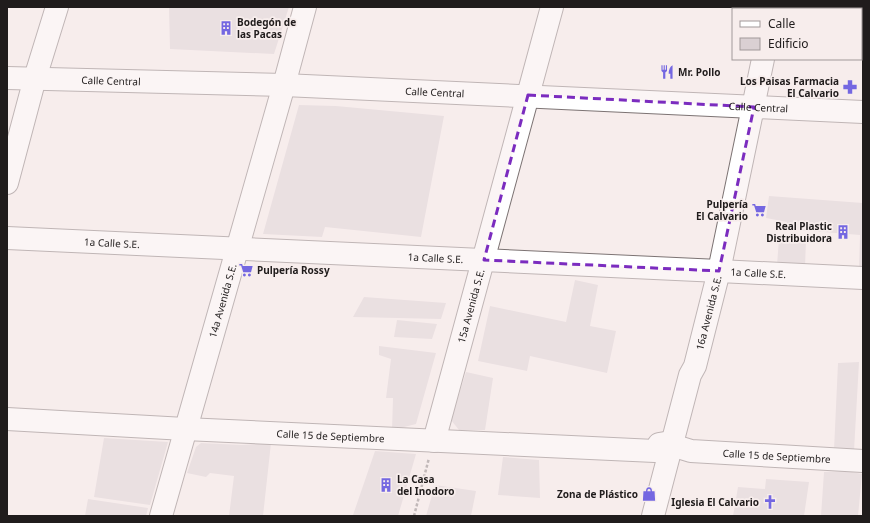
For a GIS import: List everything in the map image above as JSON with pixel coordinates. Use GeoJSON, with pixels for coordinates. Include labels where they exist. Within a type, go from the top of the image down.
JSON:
{"type":"FeatureCollection","features":[{"type":"Feature","properties":{"kind":"street"},"geometry":{"type":"LineString","coordinates":[[7,183],[35,78],[57,7]]}},
{"type":"Feature","properties":{"kind":"street","name":"14a Avenida S.E."},"geometry":{"type":"LineString","coordinates":[[161,516],[185,429],[216,339],[238,248],[305,7]]}},
{"type":"Feature","properties":{"kind":"street","name":"15a Avenida S.E."},"geometry":{"type":"LineString","coordinates":[[434,441],[528,95],[551,31],[552,7]]}},
{"type":"Feature","properties":{"kind":"street","name":"16a Avenida S.E."},"geometry":{"type":"LineString","coordinates":[[653,516],[719,271],[763,60]]}},
{"type":"Feature","properties":{"kind":"street","name":"Calle Central"},"geometry":{"type":"LineString","coordinates":[[7,78],[35,78],[108,86],[284,85],[493,102],[528,95],[863,112]]}},
{"type":"Feature","properties":{"kind":"street","name":"1a Calle S.E."},"geometry":{"type":"LineString","coordinates":[[7,238],[863,278]]}},
{"type":"Feature","properties":{"kind":"street","name":"Calle 15 de Septiembre"},"geometry":{"type":"LineString","coordinates":[[7,419],[434,441],[822,455],[863,461]]}},
{"type":"Feature","properties":{"kind":"path"},"geometry":{"type":"LineString","coordinates":[[414,516],[434,441]]}},
{"type":"Feature","properties":{"kind":"highlighted area"},"geometry":{"type":"Polygon","coordinates":[[[528,95],[754,107],[719,271],[484,260],[528,95]]]}},
{"type":"Feature","properties":{"kind":"building","name":"Bodegón de las Pacas"},"geometry":{"type":"Polygon","coordinates":[[[169,7],[289,7],[274,54],[170,49],[169,7]]]}},
{"type":"Feature","properties":{"kind":"building"},"geometry":{"type":"Polygon","coordinates":[[[299,105],[336,106],[444,116],[421,237],[325,227],[322,237],[263,234],[299,105]]]}},
{"type":"Feature","properties":{"kind":"building","name":"Real Plastic Distribuidora"},"geometry":{"type":"Polygon","coordinates":[[[769,196],[863,203],[863,269],[859,268],[860,235],[786,229],[787,222],[766,218],[769,196]]]}},
{"type":"Feature","properties":{"kind":"building"},"geometry":{"type":"Polygon","coordinates":[[[779,239],[806,240],[805,267],[777,265],[779,239]]]}},
{"type":"Feature","properties":{"kind":"building"},"geometry":{"type":"Polygon","coordinates":[[[575,280],[598,285],[590,326],[616,331],[607,373],[530,356],[527,371],[478,361],[490,306],[566,322],[575,280]]]}},
{"type":"Feature","properties":{"kind":"building"},"geometry":{"type":"Polygon","coordinates":[[[364,297],[446,303],[441,319],[353,317],[364,297]]]}},
{"type":"Feature","properties":{"kind":"building"},"geometry":{"type":"Polygon","coordinates":[[[397,320],[437,324],[432,339],[394,337],[397,320]]]}},
{"type":"Feature","properties":{"kind":"building"},"geometry":{"type":"Polygon","coordinates":[[[379,346],[436,353],[416,424],[392,430],[393,398],[386,398],[391,359],[379,355],[379,346]]]}},
{"type":"Feature","properties":{"kind":"building"},"geometry":{"type":"Polygon","coordinates":[[[859,362],[854,451],[834,450],[838,363],[859,362]]]}},
{"type":"Feature","properties":{"kind":"building"},"geometry":{"type":"Polygon","coordinates":[[[466,372],[493,378],[485,430],[459,430],[451,420],[466,372]]]}},
{"type":"Feature","properties":{"kind":"building"},"geometry":{"type":"Polygon","coordinates":[[[104,438],[168,442],[150,505],[94,497],[104,438]]]}},
{"type":"Feature","properties":{"kind":"building"},"geometry":{"type":"Polygon","coordinates":[[[201,443],[242,445],[271,443],[263,516],[229,516],[234,476],[210,473],[206,477],[187,473],[196,447],[201,443]]]}},
{"type":"Feature","properties":{"kind":"building","name":"La Casa del Inodoro"},"geometry":{"type":"Polygon","coordinates":[[[375,451],[416,454],[398,516],[353,515],[375,451]]]}},
{"type":"Feature","properties":{"kind":"building"},"geometry":{"type":"Polygon","coordinates":[[[503,457],[539,460],[540,498],[498,495],[503,457]]]}},
{"type":"Feature","properties":{"kind":"building"},"geometry":{"type":"Polygon","coordinates":[[[847,471],[862,474],[858,516],[821,516],[824,472],[847,471]]]}},
{"type":"Feature","properties":{"kind":"building","name":"Iglesia El Calvario"},"geometry":{"type":"Polygon","coordinates":[[[766,479],[809,482],[804,516],[733,516],[738,487],[765,489],[766,479]]]}},
{"type":"Feature","properties":{"kind":"building"},"geometry":{"type":"Polygon","coordinates":[[[435,485],[476,491],[471,516],[426,516],[435,485]]]}},
{"type":"Feature","properties":{"kind":"building"},"geometry":{"type":"Polygon","coordinates":[[[88,499],[148,508],[146,516],[85,516],[88,499]]]}},
{"type":"Feature","properties":{"kind":"place","name":"Bodegón de las Pacas"},"geometry":{"type":"Point","coordinates":[226,28]}},
{"type":"Feature","properties":{"kind":"place","name":"Mr. Pollo"},"geometry":{"type":"Point","coordinates":[667,72]}},
{"type":"Feature","properties":{"kind":"place","name":"Los Paisas Farmacia El Calvario"},"geometry":{"type":"Point","coordinates":[850,87]}},
{"type":"Feature","properties":{"kind":"place","name":"Pulpería El Calvario"},"geometry":{"type":"Point","coordinates":[759,210]}},
{"type":"Feature","properties":{"kind":"place","name":"Real Plastic Distribuidora"},"geometry":{"type":"Point","coordinates":[843,232]}},
{"type":"Feature","properties":{"kind":"place","name":"Pulpería Rossy"},"geometry":{"type":"Point","coordinates":[246,270]}},
{"type":"Feature","properties":{"kind":"place","name":"La Casa del Inodoro"},"geometry":{"type":"Point","coordinates":[386,485]}},
{"type":"Feature","properties":{"kind":"place","name":"Zona de Plástico"},"geometry":{"type":"Point","coordinates":[649,494]}},
{"type":"Feature","properties":{"kind":"place","name":"Iglesia El Calvario"},"geometry":{"type":"Point","coordinates":[770,502]}}]}
